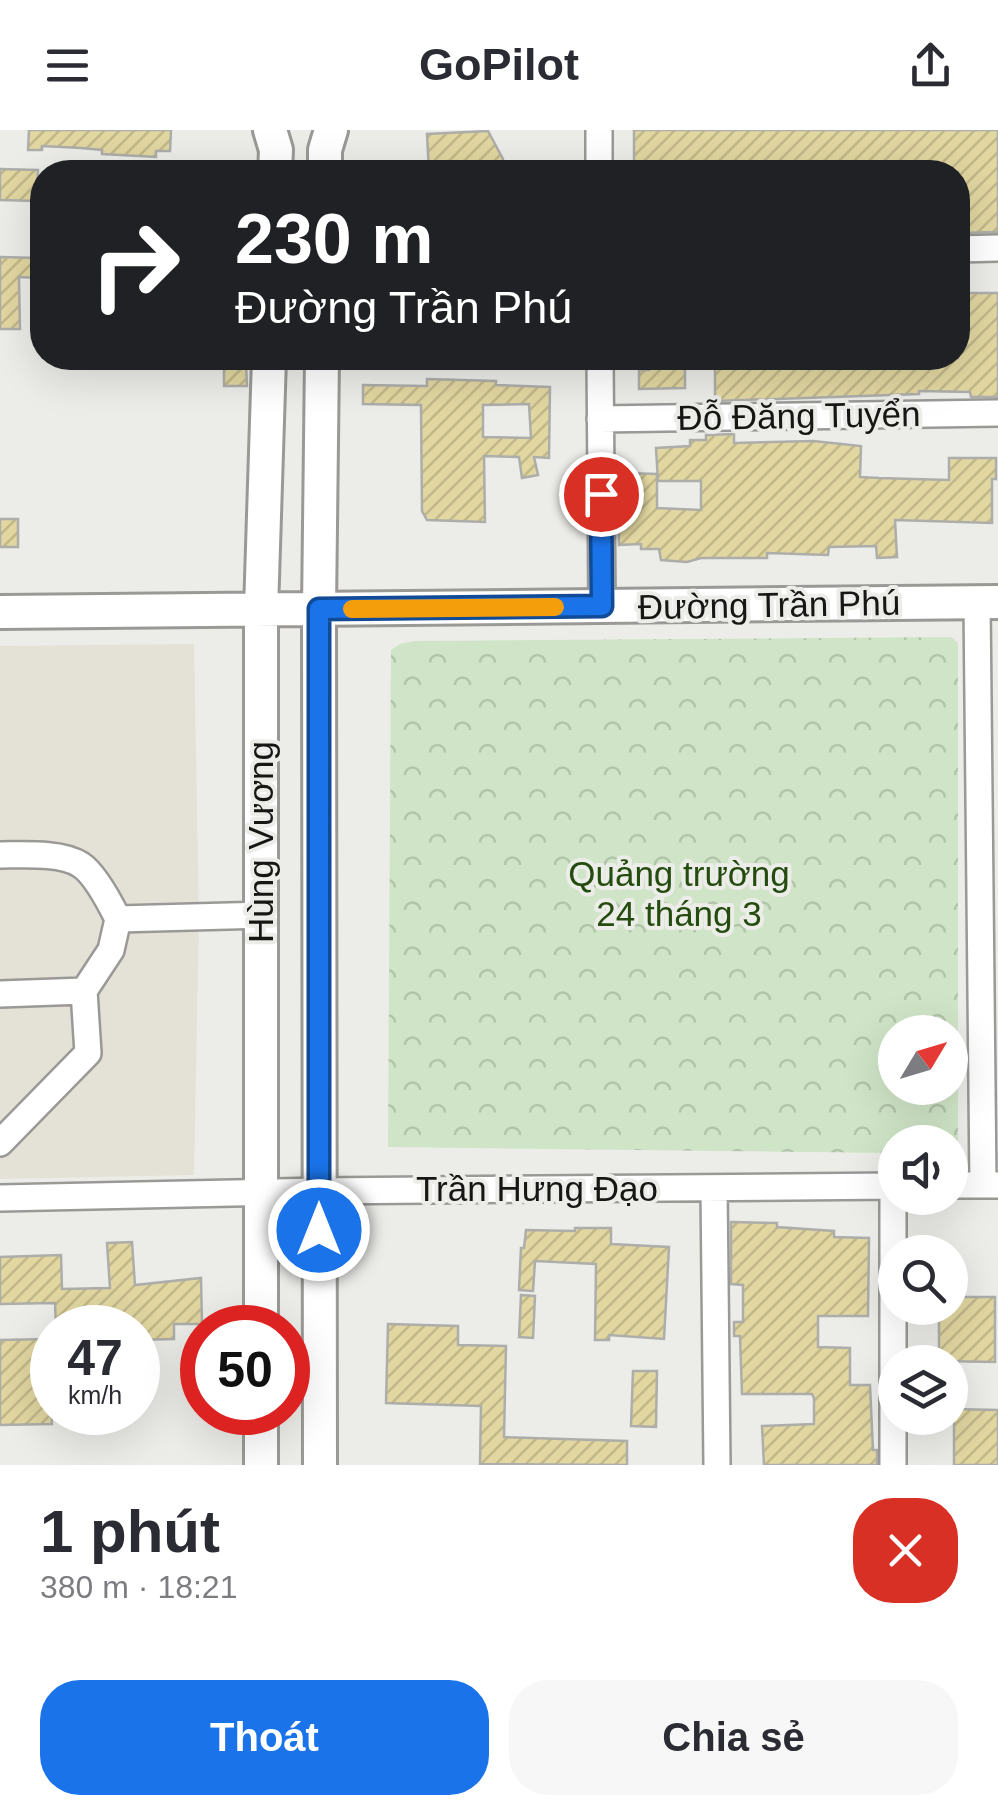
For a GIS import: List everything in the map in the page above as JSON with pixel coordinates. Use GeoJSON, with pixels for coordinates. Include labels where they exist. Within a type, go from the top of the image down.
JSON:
{"type":"FeatureCollection","features":[{"type":"Feature","properties":{"kind":"main road"},"geometry":{"type":"LineString","coordinates":[[270,130],[276,160]]}},
{"type":"Feature","properties":{"kind":"main road"},"geometry":{"type":"LineString","coordinates":[[325,160],[331,130]]}},
{"type":"Feature","properties":{"kind":"main road","name":"Hùng Vương"},"geometry":{"type":"LineString","coordinates":[[261,1305],[260,610],[269,370]]}},
{"type":"Feature","properties":{"kind":"main road","name":"Hùng Vương"},"geometry":{"type":"LineString","coordinates":[[320,1465],[322,370]]}},
{"type":"Feature","properties":{"kind":"main road","name":"Đường Trần Phú"},"geometry":{"type":"LineString","coordinates":[[0,612],[988,602]]}},
{"type":"Feature","properties":{"kind":"main road"},"geometry":{"type":"LineString","coordinates":[[261,1435],[261,1465]]}},
{"type":"Feature","properties":{"kind":"street"},"geometry":{"type":"LineString","coordinates":[[599,130],[599,160]]}},
{"type":"Feature","properties":{"kind":"street"},"geometry":{"type":"LineString","coordinates":[[970,248],[998,248]]}},
{"type":"Feature","properties":{"kind":"street"},"geometry":{"type":"LineString","coordinates":[[600,370],[602,606]]}},
{"type":"Feature","properties":{"kind":"street","name":"Đỗ Đăng Tuyển"},"geometry":{"type":"LineString","coordinates":[[600,419],[998,413]]}},
{"type":"Feature","properties":{"kind":"street"},"geometry":{"type":"LineString","coordinates":[[988,602],[990,1185]]}},
{"type":"Feature","properties":{"kind":"street"},"geometry":{"type":"LineString","coordinates":[[0,855],[42,854],[82,865],[107,897],[118,920],[111,950],[84,991],[88,1053],[0,1143]]}},
{"type":"Feature","properties":{"kind":"street"},"geometry":{"type":"LineString","coordinates":[[118,920],[262,916]]}},
{"type":"Feature","properties":{"kind":"street"},"geometry":{"type":"LineString","coordinates":[[0,994],[84,991]]}},
{"type":"Feature","properties":{"kind":"street","name":"Trần Hưng Đạo"},"geometry":{"type":"LineString","coordinates":[[0,1198],[878,1186]]}},
{"type":"Feature","properties":{"kind":"street"},"geometry":{"type":"LineString","coordinates":[[714,1188],[717,1465]]}},
{"type":"Feature","properties":{"kind":"street"},"geometry":{"type":"LineString","coordinates":[[893,1465],[894,1215]]}},
{"type":"Feature","properties":{"kind":"shaded area"},"geometry":{"type":"Polygon","coordinates":[[[194,644],[199,917],[194,1175],[0,1179],[0,646],[194,644]]]}},
{"type":"Feature","properties":{"kind":"green space","name":"Quảng trường 24 tháng 3"},"geometry":{"type":"Polygon","coordinates":[[[951,637],[958,643],[958,1015],[878,1015],[878,1105],[958,1105],[958,1125],[878,1125],[878,1153],[388,1147],[391,650],[400,644],[951,637]]]}},
{"type":"Feature","properties":{"kind":"building"},"geometry":{"type":"Polygon","coordinates":[[[29,130],[171,130],[170,151],[156,151],[156,157],[102,154],[102,150],[81,148],[42,146],[42,150],[28,150],[29,130]]]}},
{"type":"Feature","properties":{"kind":"building"},"geometry":{"type":"Polygon","coordinates":[[[634,130],[998,130],[998,232],[970,233],[970,160],[634,160],[634,130]]]}},
{"type":"Feature","properties":{"kind":"building"},"geometry":{"type":"Polygon","coordinates":[[[488,131],[503,160],[428,160],[427,134],[488,131]]]}},
{"type":"Feature","properties":{"kind":"building"},"geometry":{"type":"Polygon","coordinates":[[[0,169],[30,170],[30,201],[0,200],[0,169]]]}},
{"type":"Feature","properties":{"kind":"building"},"geometry":{"type":"Polygon","coordinates":[[[0,257],[30,258],[30,278],[19,277],[20,329],[0,329],[0,257]]]}},
{"type":"Feature","properties":{"kind":"building"},"geometry":{"type":"Polygon","coordinates":[[[970,293],[998,293],[998,397],[919,391],[715,401],[715,370],[970,370],[970,293]]]}},
{"type":"Feature","properties":{"kind":"building"},"geometry":{"type":"Polygon","coordinates":[[[224,370],[246,370],[247,386],[224,386],[224,370]]]}},
{"type":"Feature","properties":{"kind":"building"},"geometry":{"type":"Polygon","coordinates":[[[639,370],[685,370],[685,388],[639,389],[639,370]]]}},
{"type":"Feature","properties":{"kind":"building"},"geometry":{"type":"Polygon","coordinates":[[[427,379],[550,387],[549,458],[534,457],[538,475],[522,478],[519,457],[484,456],[485,522],[427,520],[422,511],[421,405],[363,404],[363,385],[427,386],[427,379]],[[529,404],[483,405],[483,437],[531,438],[529,404]]]}},
{"type":"Feature","properties":{"kind":"building"},"geometry":{"type":"Polygon","coordinates":[[[734,434],[734,443],[813,441],[861,446],[860,477],[949,480],[949,458],[996,458],[992,523],[895,520],[897,557],[877,558],[876,546],[829,547],[828,555],[767,553],[767,558],[701,558],[687,562],[661,560],[659,549],[641,549],[641,544],[619,545],[618,500],[624,500],[625,473],[657,474],[657,508],[701,510],[701,481],[658,481],[656,448],[690,446],[690,440],[706,440],[706,435],[734,434]]]}},
{"type":"Feature","properties":{"kind":"building"},"geometry":{"type":"Polygon","coordinates":[[[0,519],[18,519],[18,547],[0,547],[0,519]]]}},
{"type":"Feature","properties":{"kind":"building"},"geometry":{"type":"Polygon","coordinates":[[[731,1222],[777,1223],[777,1227],[834,1231],[834,1237],[869,1238],[868,1316],[818,1316],[818,1347],[850,1348],[850,1385],[870,1385],[877,1465],[764,1465],[762,1426],[814,1424],[814,1398],[812,1394],[742,1394],[740,1336],[734,1336],[734,1322],[743,1322],[743,1285],[731,1284],[731,1222]]]}},
{"type":"Feature","properties":{"kind":"building"},"geometry":{"type":"Polygon","coordinates":[[[611,1228],[611,1244],[669,1247],[664,1339],[609,1335],[609,1340],[595,1340],[596,1264],[535,1261],[533,1291],[519,1290],[526,1230],[611,1228]]]}},
{"type":"Feature","properties":{"kind":"building"},"geometry":{"type":"Polygon","coordinates":[[[132,1242],[135,1285],[201,1278],[202,1305],[180,1305],[180,1324],[174,1324],[174,1339],[160,1339],[160,1305],[0,1304],[0,1257],[61,1255],[62,1289],[110,1288],[107,1243],[132,1242]]]}},
{"type":"Feature","properties":{"kind":"building"},"geometry":{"type":"Polygon","coordinates":[[[521,1295],[535,1296],[533,1338],[519,1337],[521,1295]]]}},
{"type":"Feature","properties":{"kind":"building"},"geometry":{"type":"Polygon","coordinates":[[[968,1297],[995,1297],[995,1362],[968,1362],[968,1345],[939,1345],[939,1325],[968,1325],[968,1297]]]}},
{"type":"Feature","properties":{"kind":"building"},"geometry":{"type":"Polygon","coordinates":[[[388,1324],[458,1326],[458,1345],[506,1346],[504,1437],[627,1441],[627,1465],[480,1464],[481,1406],[386,1403],[388,1324]]]}},
{"type":"Feature","properties":{"kind":"building"},"geometry":{"type":"Polygon","coordinates":[[[30,1339],[30,1424],[0,1425],[0,1340],[30,1339]]]}},
{"type":"Feature","properties":{"kind":"building"},"geometry":{"type":"Polygon","coordinates":[[[633,1371],[657,1371],[656,1427],[631,1426],[633,1371]]]}},
{"type":"Feature","properties":{"kind":"building"},"geometry":{"type":"Polygon","coordinates":[[[968,1409],[998,1410],[998,1465],[954,1465],[954,1435],[968,1435],[968,1409]]]}},
{"type":"Feature","properties":{"kind":"slow traffic"},"geometry":{"type":"LineString","coordinates":[[352,609],[555,607]]}},
{"type":"Feature","properties":{"kind":"route"},"geometry":{"type":"LineString","coordinates":[[319,1230],[319,609],[602,606],[601,494]]}}]}
